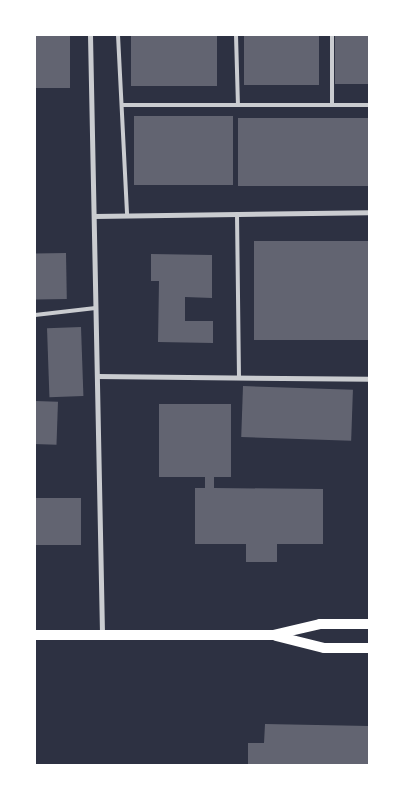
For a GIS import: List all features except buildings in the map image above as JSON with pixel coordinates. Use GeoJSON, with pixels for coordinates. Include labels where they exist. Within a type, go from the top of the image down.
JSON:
{"type":"FeatureCollection","features":[{"type":"Feature","properties":{"kind":"main road"},"geometry":{"type":"LineString","coordinates":[[35,635],[273,635],[320,624],[369,624]]}},
{"type":"Feature","properties":{"kind":"main road"},"geometry":{"type":"LineString","coordinates":[[273,635],[324,648],[369,648]]}},
{"type":"Feature","properties":{"kind":"street"},"geometry":{"type":"LineString","coordinates":[[90,35],[102,635]]}},
{"type":"Feature","properties":{"kind":"street"},"geometry":{"type":"LineString","coordinates":[[94,216],[369,212]]}},
{"type":"Feature","properties":{"kind":"street"},"geometry":{"type":"LineString","coordinates":[[97,376],[369,379]]}},
{"type":"Feature","properties":{"kind":"lane"},"geometry":{"type":"LineString","coordinates":[[118,35],[127,216]]}},
{"type":"Feature","properties":{"kind":"lane"},"geometry":{"type":"LineString","coordinates":[[236,35],[238,105]]}},
{"type":"Feature","properties":{"kind":"lane"},"geometry":{"type":"LineString","coordinates":[[332,35],[332,105]]}},
{"type":"Feature","properties":{"kind":"lane"},"geometry":{"type":"LineString","coordinates":[[122,105],[369,105]]}},
{"type":"Feature","properties":{"kind":"lane"},"geometry":{"type":"LineString","coordinates":[[237,214],[239,378]]}},
{"type":"Feature","properties":{"kind":"lane"},"geometry":{"type":"LineString","coordinates":[[35,315],[96,308]]}}]}
